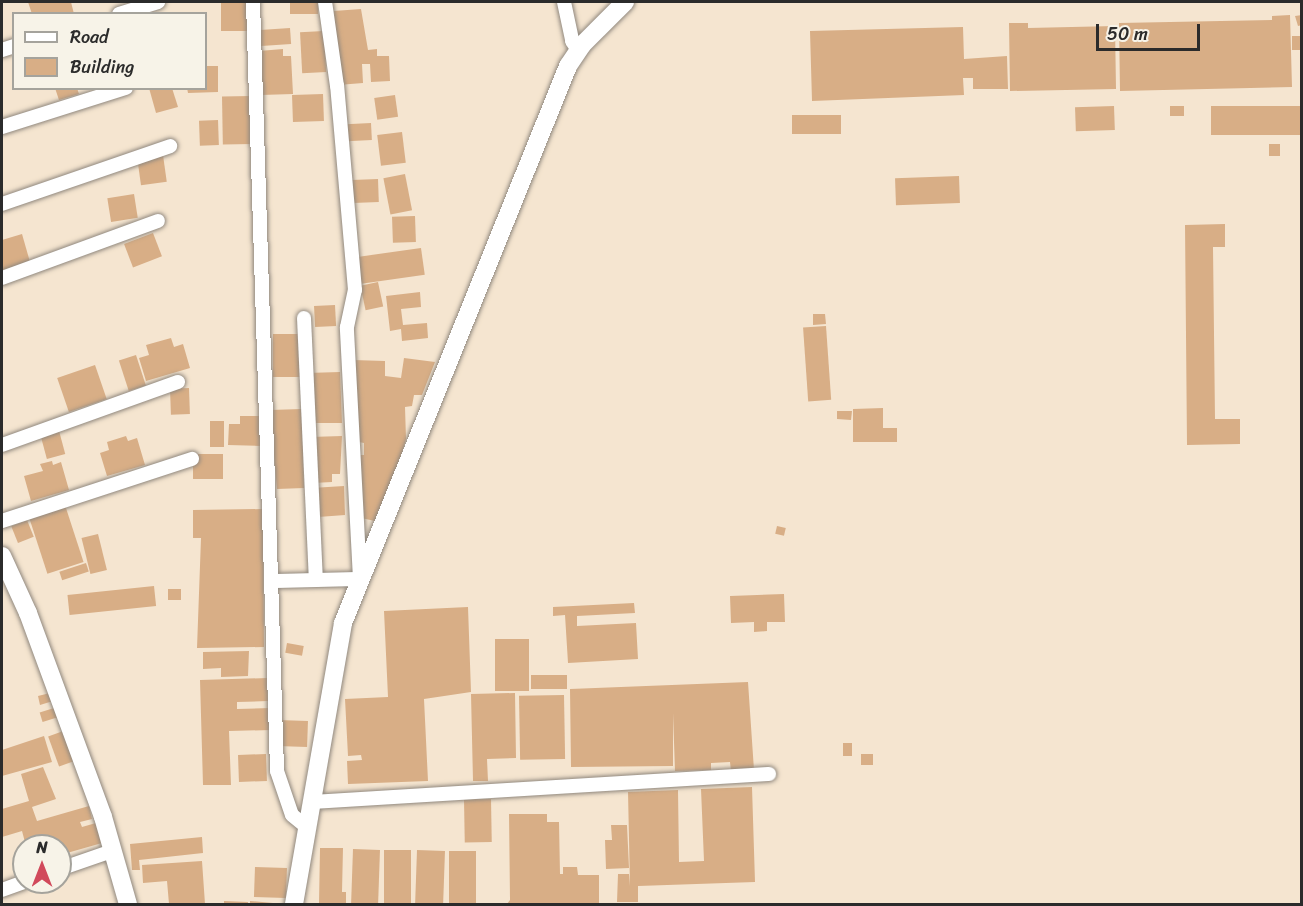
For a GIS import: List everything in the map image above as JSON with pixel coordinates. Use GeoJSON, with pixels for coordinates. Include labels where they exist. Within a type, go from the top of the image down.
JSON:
{"type":"FeatureCollection","features":[{"type":"Feature","properties":{"kind":"street"},"geometry":{"type":"LineString","coordinates":[[126,12],[158,2]]}},
{"type":"Feature","properties":{"kind":"street"},"geometry":{"type":"LineString","coordinates":[[254,2],[278,771],[292,815],[307,827]]}},
{"type":"Feature","properties":{"kind":"street"},"geometry":{"type":"LineString","coordinates":[[325,2],[337,86],[355,290],[347,327],[360,579]]}},
{"type":"Feature","properties":{"kind":"street"},"geometry":{"type":"LineString","coordinates":[[564,2],[572,41],[578,50]]}},
{"type":"Feature","properties":{"kind":"street"},"geometry":{"type":"LineString","coordinates":[[294,904],[336,651],[360,579],[563,78],[578,50],[626,2]]}},
{"type":"Feature","properties":{"kind":"street"},"geometry":{"type":"LineString","coordinates":[[2,127],[120,90]]}},
{"type":"Feature","properties":{"kind":"street"},"geometry":{"type":"LineString","coordinates":[[2,204],[170,146]]}},
{"type":"Feature","properties":{"kind":"street"},"geometry":{"type":"LineString","coordinates":[[2,278],[158,221]]}},
{"type":"Feature","properties":{"kind":"street"},"geometry":{"type":"LineString","coordinates":[[304,318],[316,580]]}},
{"type":"Feature","properties":{"kind":"street"},"geometry":{"type":"LineString","coordinates":[[2,445],[178,382]]}},
{"type":"Feature","properties":{"kind":"street"},"geometry":{"type":"LineString","coordinates":[[2,522],[192,459]]}},
{"type":"Feature","properties":{"kind":"street"},"geometry":{"type":"LineString","coordinates":[[2,556],[28,613],[112,851],[128,904]]}},
{"type":"Feature","properties":{"kind":"street"},"geometry":{"type":"LineString","coordinates":[[273,581],[360,579]]}},
{"type":"Feature","properties":{"kind":"street"},"geometry":{"type":"LineString","coordinates":[[311,802],[768,774]]}},
{"type":"Feature","properties":{"kind":"street"},"geometry":{"type":"LineString","coordinates":[[72,865],[112,851]]}},
{"type":"Feature","properties":{"kind":"building"},"geometry":{"type":"Polygon","coordinates":[[[28,2],[71,2],[74,12],[31,12],[28,2]]]}},
{"type":"Feature","properties":{"kind":"building"},"geometry":{"type":"Polygon","coordinates":[[[221,2],[248,2],[248,31],[221,31],[221,2]]]}},
{"type":"Feature","properties":{"kind":"building"},"geometry":{"type":"Polygon","coordinates":[[[290,2],[318,2],[318,14],[290,14],[290,2]]]}},
{"type":"Feature","properties":{"kind":"building"},"geometry":{"type":"Polygon","coordinates":[[[361,9],[368,50],[377,49],[377,56],[389,56],[390,81],[371,82],[370,64],[362,64],[363,83],[338,85],[334,11],[361,9]]]}},
{"type":"Feature","properties":{"kind":"building"},"geometry":{"type":"Polygon","coordinates":[[[1290,15],[1292,87],[1120,91],[1119,23],[1272,20],[1272,16],[1290,15]]]}},
{"type":"Feature","properties":{"kind":"building"},"geometry":{"type":"Polygon","coordinates":[[[1302,15],[1302,25],[1298,26],[1295,16],[1302,15]]]}},
{"type":"Feature","properties":{"kind":"building"},"geometry":{"type":"Polygon","coordinates":[[[1009,23],[1028,23],[1028,28],[1115,26],[1116,89],[1010,91],[1009,23]]]}},
{"type":"Feature","properties":{"kind":"building"},"geometry":{"type":"Polygon","coordinates":[[[963,27],[964,59],[1007,56],[1008,89],[973,89],[973,78],[963,78],[964,95],[812,101],[810,31],[963,27]]]}},
{"type":"Feature","properties":{"kind":"building"},"geometry":{"type":"Polygon","coordinates":[[[290,28],[291,44],[261,46],[260,30],[290,28]]]}},
{"type":"Feature","properties":{"kind":"building"},"geometry":{"type":"Polygon","coordinates":[[[324,31],[326,72],[302,73],[300,32],[324,31]]]}},
{"type":"Feature","properties":{"kind":"building"},"geometry":{"type":"Polygon","coordinates":[[[1292,36],[1302,36],[1302,50],[1292,50],[1292,36]]]}},
{"type":"Feature","properties":{"kind":"building"},"geometry":{"type":"Polygon","coordinates":[[[283,49],[283,56],[291,56],[293,94],[261,95],[259,51],[283,49]]]}},
{"type":"Feature","properties":{"kind":"building"},"geometry":{"type":"Polygon","coordinates":[[[207,66],[218,66],[218,92],[188,93],[187,90],[207,90],[207,66]]]}},
{"type":"Feature","properties":{"kind":"building"},"geometry":{"type":"Polygon","coordinates":[[[56,90],[78,90],[79,94],[59,100],[56,90]]]}},
{"type":"Feature","properties":{"kind":"building"},"geometry":{"type":"Polygon","coordinates":[[[150,90],[173,90],[178,107],[156,113],[150,90]]]}},
{"type":"Feature","properties":{"kind":"building"},"geometry":{"type":"Polygon","coordinates":[[[323,94],[324,121],[293,122],[292,95],[323,94]]]}},
{"type":"Feature","properties":{"kind":"building"},"geometry":{"type":"Polygon","coordinates":[[[395,95],[398,117],[377,120],[374,98],[395,95]]]}},
{"type":"Feature","properties":{"kind":"building"},"geometry":{"type":"Polygon","coordinates":[[[251,96],[252,144],[223,144],[222,97],[251,96]]]}},
{"type":"Feature","properties":{"kind":"building"},"geometry":{"type":"Polygon","coordinates":[[[1114,106],[1115,130],[1076,131],[1075,107],[1114,106]]]}},
{"type":"Feature","properties":{"kind":"building"},"geometry":{"type":"Polygon","coordinates":[[[1170,106],[1184,106],[1184,116],[1170,116],[1170,106]]]}},
{"type":"Feature","properties":{"kind":"building"},"geometry":{"type":"Polygon","coordinates":[[[1211,106],[1302,106],[1302,135],[1211,135],[1211,106]]]}},
{"type":"Feature","properties":{"kind":"building"},"geometry":{"type":"Polygon","coordinates":[[[792,115],[841,115],[841,134],[792,134],[792,115]]]}},
{"type":"Feature","properties":{"kind":"building"},"geometry":{"type":"Polygon","coordinates":[[[218,120],[219,145],[200,146],[199,121],[218,120]]]}},
{"type":"Feature","properties":{"kind":"building"},"geometry":{"type":"Polygon","coordinates":[[[371,123],[372,140],[347,141],[346,124],[371,123]]]}},
{"type":"Feature","properties":{"kind":"building"},"geometry":{"type":"Polygon","coordinates":[[[402,132],[406,163],[381,166],[377,135],[402,132]]]}},
{"type":"Feature","properties":{"kind":"building"},"geometry":{"type":"Polygon","coordinates":[[[1269,144],[1280,144],[1280,156],[1269,156],[1269,144]]]}},
{"type":"Feature","properties":{"kind":"building"},"geometry":{"type":"Polygon","coordinates":[[[163,155],[167,182],[141,185],[137,159],[163,155]]]}},
{"type":"Feature","properties":{"kind":"building"},"geometry":{"type":"Polygon","coordinates":[[[405,174],[412,210],[390,215],[383,178],[405,174]]]}},
{"type":"Feature","properties":{"kind":"building"},"geometry":{"type":"Polygon","coordinates":[[[959,176],[960,203],[896,205],[895,178],[959,176]]]}},
{"type":"Feature","properties":{"kind":"building"},"geometry":{"type":"Polygon","coordinates":[[[378,179],[379,202],[353,203],[352,180],[378,179]]]}},
{"type":"Feature","properties":{"kind":"building"},"geometry":{"type":"Polygon","coordinates":[[[134,194],[138,218],[111,222],[107,198],[134,194]]]}},
{"type":"Feature","properties":{"kind":"building"},"geometry":{"type":"Polygon","coordinates":[[[415,216],[416,242],[393,243],[392,217],[415,216]]]}},
{"type":"Feature","properties":{"kind":"building"},"geometry":{"type":"Polygon","coordinates":[[[1225,224],[1225,247],[1213,247],[1215,419],[1240,419],[1240,444],[1187,445],[1185,225],[1225,224]]]}},
{"type":"Feature","properties":{"kind":"building"},"geometry":{"type":"Polygon","coordinates":[[[153,233],[162,256],[133,267],[124,244],[153,233]]]}},
{"type":"Feature","properties":{"kind":"building"},"geometry":{"type":"Polygon","coordinates":[[[22,234],[30,262],[2,270],[2,240],[22,234]]]}},
{"type":"Feature","properties":{"kind":"building"},"geometry":{"type":"Polygon","coordinates":[[[421,248],[425,275],[361,284],[358,257],[421,248]]]}},
{"type":"Feature","properties":{"kind":"building"},"geometry":{"type":"Polygon","coordinates":[[[378,282],[383,306],[366,310],[360,286],[378,282]]]}},
{"type":"Feature","properties":{"kind":"building"},"geometry":{"type":"Polygon","coordinates":[[[420,292],[421,307],[401,309],[403,325],[427,323],[428,338],[402,341],[401,329],[390,331],[386,296],[420,292]]]}},
{"type":"Feature","properties":{"kind":"building"},"geometry":{"type":"Polygon","coordinates":[[[335,305],[336,326],[315,327],[314,306],[335,305]]]}},
{"type":"Feature","properties":{"kind":"building"},"geometry":{"type":"Polygon","coordinates":[[[813,314],[825,314],[826,324],[813,325],[813,314]]]}},
{"type":"Feature","properties":{"kind":"building"},"geometry":{"type":"Polygon","coordinates":[[[826,326],[831,400],[808,401],[803,328],[826,326]]]}},
{"type":"Feature","properties":{"kind":"building"},"geometry":{"type":"Polygon","coordinates":[[[273,334],[302,334],[302,377],[273,377],[273,334]]]}},
{"type":"Feature","properties":{"kind":"building"},"geometry":{"type":"Polygon","coordinates":[[[171,338],[174,347],[183,344],[190,368],[146,381],[139,358],[149,355],[146,345],[171,338]]]}},
{"type":"Feature","properties":{"kind":"building"},"geometry":{"type":"Polygon","coordinates":[[[136,355],[146,385],[129,391],[119,361],[136,355]]]}},
{"type":"Feature","properties":{"kind":"building"},"geometry":{"type":"Polygon","coordinates":[[[404,358],[435,362],[422,395],[414,395],[412,406],[405,407],[406,439],[395,478],[375,521],[361,518],[359,455],[364,455],[364,443],[359,442],[353,360],[385,361],[385,376],[401,378],[404,358]]]}},
{"type":"Feature","properties":{"kind":"building"},"geometry":{"type":"Polygon","coordinates":[[[95,365],[107,399],[69,412],[57,378],[95,365]]]}},
{"type":"Feature","properties":{"kind":"building"},"geometry":{"type":"Polygon","coordinates":[[[340,372],[342,423],[314,423],[307,373],[340,372]]]}},
{"type":"Feature","properties":{"kind":"building"},"geometry":{"type":"Polygon","coordinates":[[[189,388],[190,414],[171,415],[170,389],[189,388]]]}},
{"type":"Feature","properties":{"kind":"building"},"geometry":{"type":"Polygon","coordinates":[[[883,408],[883,428],[897,428],[897,442],[853,442],[853,409],[883,408]]]}},
{"type":"Feature","properties":{"kind":"building"},"geometry":{"type":"Polygon","coordinates":[[[302,409],[304,488],[277,489],[270,410],[302,409]]]}},
{"type":"Feature","properties":{"kind":"building"},"geometry":{"type":"Polygon","coordinates":[[[837,411],[852,411],[851,420],[837,419],[837,411]]]}},
{"type":"Feature","properties":{"kind":"building"},"geometry":{"type":"Polygon","coordinates":[[[240,416],[262,416],[261,446],[228,445],[229,424],[240,424],[240,416]]]}},
{"type":"Feature","properties":{"kind":"building"},"geometry":{"type":"Polygon","coordinates":[[[210,421],[224,421],[224,447],[210,447],[210,421]]]}},
{"type":"Feature","properties":{"kind":"building"},"geometry":{"type":"Polygon","coordinates":[[[58,427],[65,454],[47,459],[40,432],[58,427]]]}},
{"type":"Feature","properties":{"kind":"building"},"geometry":{"type":"Polygon","coordinates":[[[126,436],[128,441],[137,438],[145,465],[107,476],[100,453],[109,450],[107,442],[126,436]]]}},
{"type":"Feature","properties":{"kind":"building"},"geometry":{"type":"Polygon","coordinates":[[[342,436],[340,474],[332,474],[332,482],[313,483],[310,437],[342,436]]]}},
{"type":"Feature","properties":{"kind":"building"},"geometry":{"type":"Polygon","coordinates":[[[193,454],[223,454],[223,479],[193,479],[193,454]]]}},
{"type":"Feature","properties":{"kind":"building"},"geometry":{"type":"Polygon","coordinates":[[[52,461],[53,465],[61,462],[69,490],[31,501],[24,476],[43,471],[40,464],[52,461]]]}},
{"type":"Feature","properties":{"kind":"building"},"geometry":{"type":"Polygon","coordinates":[[[344,486],[345,515],[318,517],[312,488],[344,486]]]}},
{"type":"Feature","properties":{"kind":"building"},"geometry":{"type":"Polygon","coordinates":[[[65,505],[84,562],[47,574],[29,517],[65,505]]]}},
{"type":"Feature","properties":{"kind":"building"},"geometry":{"type":"Polygon","coordinates":[[[263,509],[264,647],[197,648],[201,538],[193,538],[193,510],[263,509]]]}},
{"type":"Feature","properties":{"kind":"building"},"geometry":{"type":"Polygon","coordinates":[[[27,520],[34,537],[18,543],[11,526],[27,520]]]}},
{"type":"Feature","properties":{"kind":"building"},"geometry":{"type":"Polygon","coordinates":[[[777,526],[786,528],[784,536],[775,534],[777,526]]]}},
{"type":"Feature","properties":{"kind":"building"},"geometry":{"type":"Polygon","coordinates":[[[98,534],[107,570],[90,574],[82,538],[98,534]]]}},
{"type":"Feature","properties":{"kind":"building"},"geometry":{"type":"Polygon","coordinates":[[[86,563],[89,572],[62,580],[59,572],[86,563]]]}},
{"type":"Feature","properties":{"kind":"building"},"geometry":{"type":"Polygon","coordinates":[[[154,586],[156,606],[70,615],[67,595],[154,586]]]}},
{"type":"Feature","properties":{"kind":"building"},"geometry":{"type":"Polygon","coordinates":[[[168,589],[181,589],[181,600],[168,600],[168,589]]]}},
{"type":"Feature","properties":{"kind":"building"},"geometry":{"type":"Polygon","coordinates":[[[784,594],[785,622],[767,622],[767,631],[754,632],[754,622],[731,623],[730,596],[784,594]]]}},
{"type":"Feature","properties":{"kind":"building"},"geometry":{"type":"Polygon","coordinates":[[[634,603],[635,613],[577,616],[577,626],[636,623],[638,659],[568,663],[565,615],[553,616],[553,607],[634,603]]]}},
{"type":"Feature","properties":{"kind":"building"},"geometry":{"type":"Polygon","coordinates":[[[468,607],[471,692],[424,699],[428,781],[348,784],[347,761],[362,760],[361,755],[348,756],[345,699],[388,697],[384,611],[468,607]]]}},
{"type":"Feature","properties":{"kind":"building"},"geometry":{"type":"Polygon","coordinates":[[[495,639],[529,639],[529,691],[495,691],[495,639]]]}},
{"type":"Feature","properties":{"kind":"building"},"geometry":{"type":"Polygon","coordinates":[[[287,643],[304,646],[302,656],[285,653],[287,643]]]}},
{"type":"Feature","properties":{"kind":"building"},"geometry":{"type":"Polygon","coordinates":[[[249,651],[248,676],[221,677],[221,668],[203,669],[203,652],[249,651]]]}},
{"type":"Feature","properties":{"kind":"building"},"geometry":{"type":"Polygon","coordinates":[[[531,675],[567,675],[567,689],[531,689],[531,675]]]}},
{"type":"Feature","properties":{"kind":"building"},"geometry":{"type":"Polygon","coordinates":[[[267,678],[268,701],[237,702],[237,709],[270,708],[271,730],[229,731],[231,785],[203,785],[200,680],[267,678]]]}},
{"type":"Feature","properties":{"kind":"building"},"geometry":{"type":"Polygon","coordinates":[[[748,682],[754,770],[731,771],[730,762],[711,763],[711,770],[675,771],[673,713],[673,766],[571,767],[570,689],[748,682]]]}},
{"type":"Feature","properties":{"kind":"building"},"geometry":{"type":"Polygon","coordinates":[[[50,693],[53,701],[40,705],[38,696],[50,693]]]}},
{"type":"Feature","properties":{"kind":"building"},"geometry":{"type":"Polygon","coordinates":[[[515,693],[516,758],[487,759],[488,781],[473,781],[471,694],[515,693]]]}},
{"type":"Feature","properties":{"kind":"building"},"geometry":{"type":"Polygon","coordinates":[[[564,695],[565,759],[520,760],[519,696],[564,695]]]}},
{"type":"Feature","properties":{"kind":"building"},"geometry":{"type":"Polygon","coordinates":[[[54,708],[57,718],[43,722],[40,712],[54,708]]]}},
{"type":"Feature","properties":{"kind":"building"},"geometry":{"type":"Polygon","coordinates":[[[278,720],[308,721],[307,747],[277,746],[278,720]]]}},
{"type":"Feature","properties":{"kind":"building"},"geometry":{"type":"Polygon","coordinates":[[[66,730],[77,760],[59,767],[48,736],[66,730]]]}},
{"type":"Feature","properties":{"kind":"building"},"geometry":{"type":"Polygon","coordinates":[[[44,736],[52,762],[2,776],[2,750],[44,736]]]}},
{"type":"Feature","properties":{"kind":"building"},"geometry":{"type":"Polygon","coordinates":[[[843,743],[852,743],[852,756],[843,756],[843,743]]]}},
{"type":"Feature","properties":{"kind":"building"},"geometry":{"type":"Polygon","coordinates":[[[266,754],[267,781],[239,782],[238,755],[266,754]]]}},
{"type":"Feature","properties":{"kind":"building"},"geometry":{"type":"Polygon","coordinates":[[[861,754],[873,754],[873,765],[861,765],[861,754]]]}},
{"type":"Feature","properties":{"kind":"building"},"geometry":{"type":"Polygon","coordinates":[[[43,767],[56,799],[32,807],[37,821],[89,806],[92,819],[80,822],[82,827],[96,823],[102,843],[72,852],[72,834],[23,834],[22,831],[2,837],[2,809],[29,801],[21,774],[43,767]]]}},
{"type":"Feature","properties":{"kind":"building"},"geometry":{"type":"Polygon","coordinates":[[[752,787],[755,882],[638,886],[638,902],[617,902],[618,874],[629,874],[630,886],[628,792],[678,790],[679,862],[704,861],[701,789],[752,787]]]}},
{"type":"Feature","properties":{"kind":"building"},"geometry":{"type":"Polygon","coordinates":[[[464,799],[491,799],[492,842],[465,842],[464,799]]]}},
{"type":"Feature","properties":{"kind":"building"},"geometry":{"type":"Polygon","coordinates":[[[509,814],[547,814],[547,822],[559,822],[560,874],[563,874],[563,867],[577,867],[578,875],[599,875],[599,904],[507,904],[510,900],[509,814]]]}},
{"type":"Feature","properties":{"kind":"building"},"geometry":{"type":"Polygon","coordinates":[[[611,825],[627,825],[629,868],[606,869],[605,840],[612,840],[611,825]]]}},
{"type":"Feature","properties":{"kind":"building"},"geometry":{"type":"Polygon","coordinates":[[[202,837],[203,853],[139,860],[140,870],[132,870],[130,844],[202,837]]]}},
{"type":"Feature","properties":{"kind":"building"},"geometry":{"type":"Polygon","coordinates":[[[320,848],[343,848],[342,892],[346,892],[346,904],[319,904],[320,848]]]}},
{"type":"Feature","properties":{"kind":"building"},"geometry":{"type":"Polygon","coordinates":[[[353,849],[380,850],[378,904],[351,904],[353,849]]]}},
{"type":"Feature","properties":{"kind":"building"},"geometry":{"type":"Polygon","coordinates":[[[384,850],[411,850],[411,904],[384,904],[384,850]]]}},
{"type":"Feature","properties":{"kind":"building"},"geometry":{"type":"Polygon","coordinates":[[[417,850],[445,851],[443,904],[415,904],[417,850]]]}},
{"type":"Feature","properties":{"kind":"building"},"geometry":{"type":"Polygon","coordinates":[[[449,851],[476,851],[476,904],[449,904],[449,851]]]}},
{"type":"Feature","properties":{"kind":"building"},"geometry":{"type":"Polygon","coordinates":[[[202,861],[205,904],[169,904],[167,881],[143,883],[142,865],[202,861]]]}},
{"type":"Feature","properties":{"kind":"building"},"geometry":{"type":"Polygon","coordinates":[[[255,867],[287,868],[286,898],[254,897],[255,867]]]}},
{"type":"Feature","properties":{"kind":"building"},"geometry":{"type":"Polygon","coordinates":[[[224,901],[248,902],[248,904],[224,904],[224,901]]]}},
{"type":"Feature","properties":{"kind":"building"},"geometry":{"type":"Polygon","coordinates":[[[250,901],[273,903],[273,904],[250,904],[250,901]]]}}]}
